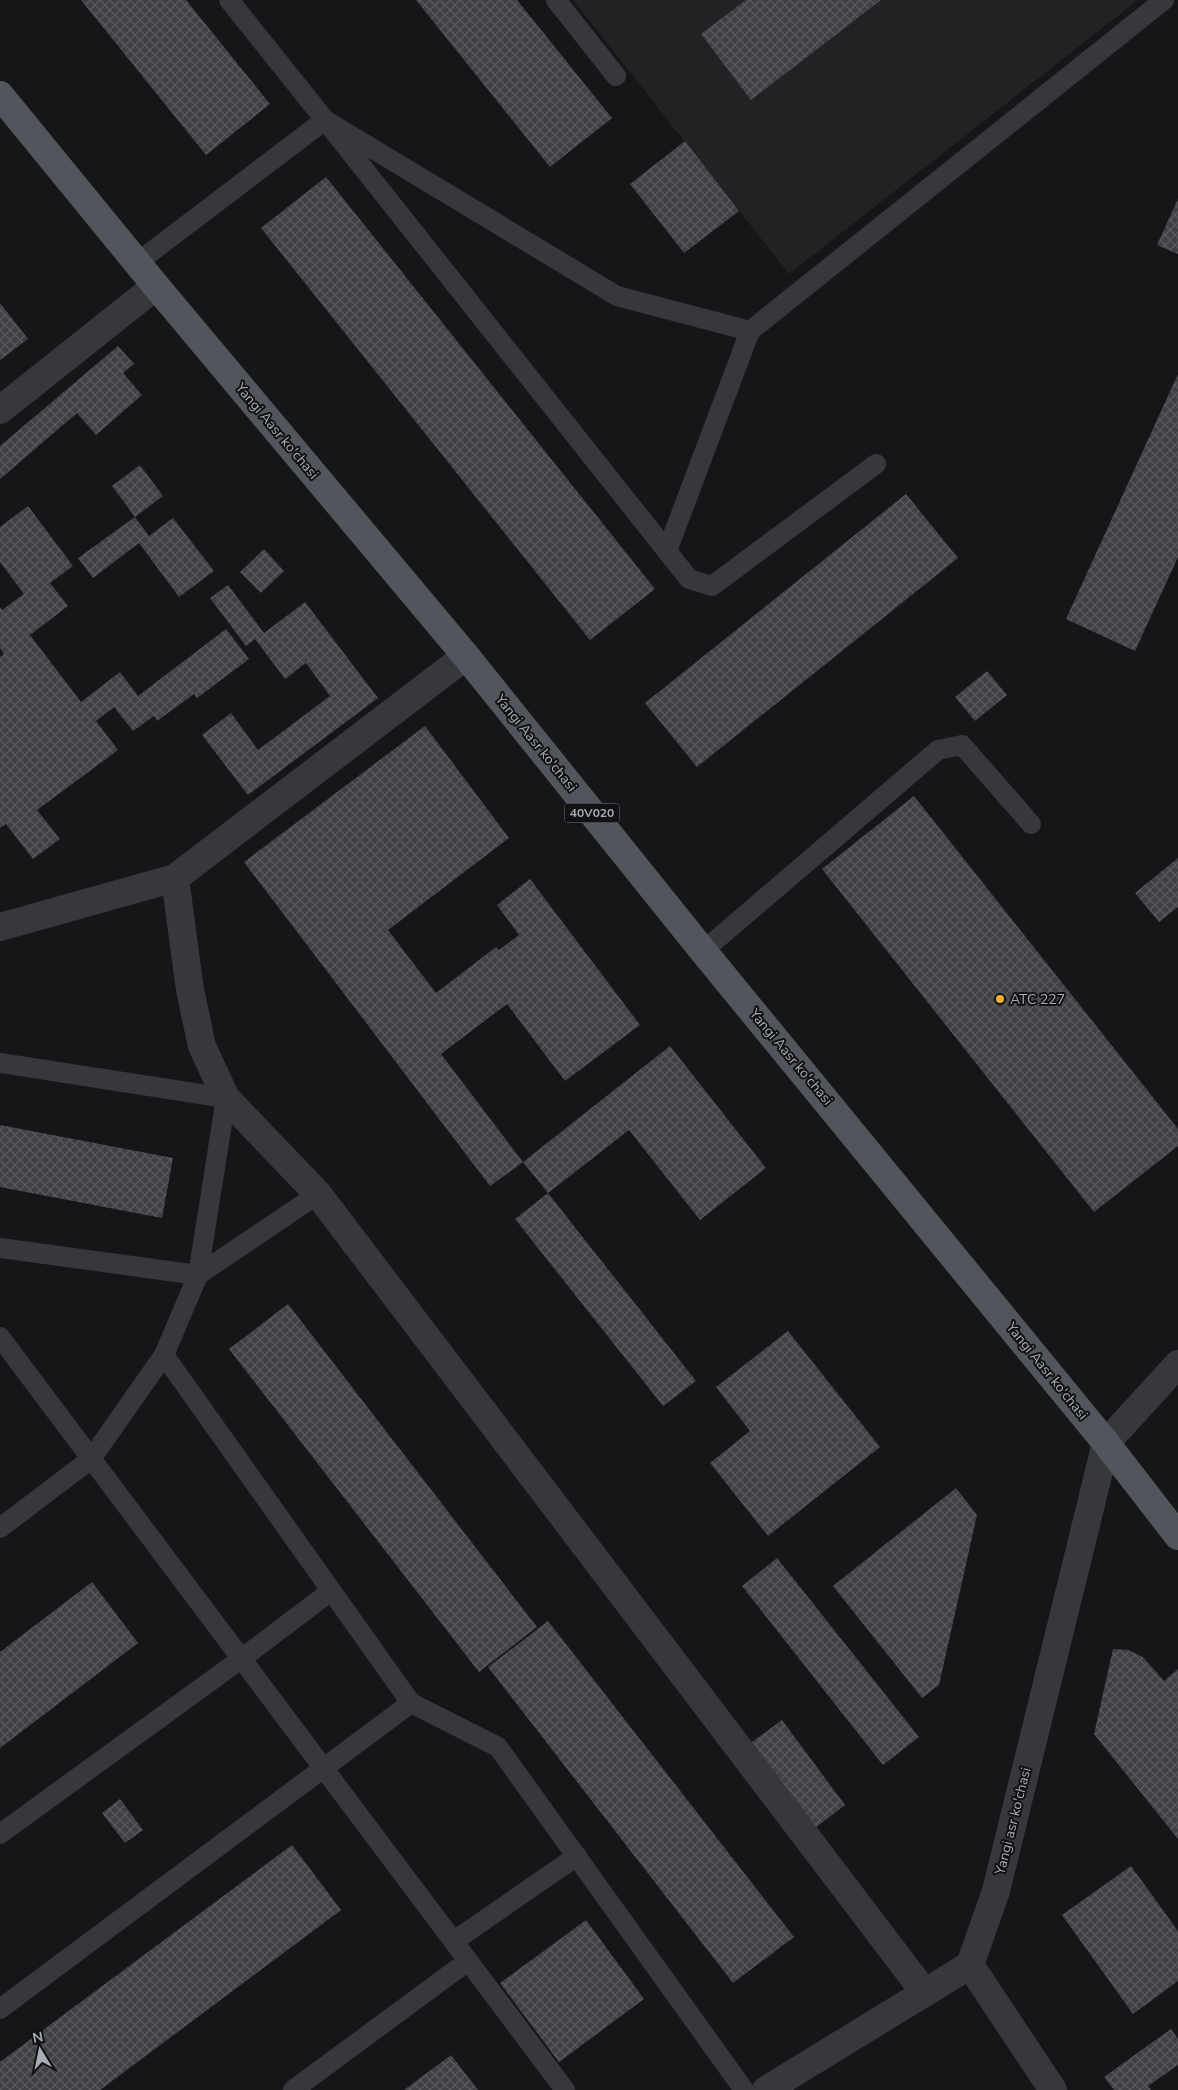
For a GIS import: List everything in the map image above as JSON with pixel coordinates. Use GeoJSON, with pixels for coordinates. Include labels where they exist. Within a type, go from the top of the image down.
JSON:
{"type":"FeatureCollection","features":[{"type":"Feature","properties":{"kind":"main road","name":"Yangi Aasr ko'chasi"},"geometry":{"type":"LineString","coordinates":[[0,94],[156,286],[466,656],[703,951],[1106,1443],[1178,1536]]}},
{"type":"Feature","properties":{"kind":"street"},"geometry":{"type":"LineString","coordinates":[[0,410],[156,286]]}},
{"type":"Feature","properties":{"kind":"street"},"geometry":{"type":"LineString","coordinates":[[0,927],[175,878],[466,656]]}},
{"type":"Feature","properties":{"kind":"street"},"geometry":{"type":"LineString","coordinates":[[175,878],[190,990],[202,1046],[226,1098],[318,1194],[925,1993]]}},
{"type":"Feature","properties":{"kind":"street"},"geometry":{"type":"LineString","coordinates":[[1106,1443],[1178,1364]]}},
{"type":"Feature","properties":{"kind":"street","name":"Yangi asr ko'chasi"},"geometry":{"type":"LineString","coordinates":[[970,1965],[996,1891],[1106,1443]]}},
{"type":"Feature","properties":{"kind":"street"},"geometry":{"type":"LineString","coordinates":[[775,2088],[970,1965],[1053,2090]]}},
{"type":"Feature","properties":{"kind":"lane"},"geometry":{"type":"LineString","coordinates":[[230,0],[690,579],[712,586],[876,464]]}},
{"type":"Feature","properties":{"kind":"lane"},"geometry":{"type":"LineString","coordinates":[[556,0],[616,76]]}},
{"type":"Feature","properties":{"kind":"lane"},"geometry":{"type":"LineString","coordinates":[[667,551],[750,331],[1164,0]]}},
{"type":"Feature","properties":{"kind":"lane"},"geometry":{"type":"LineString","coordinates":[[138,262],[325,120]]}},
{"type":"Feature","properties":{"kind":"lane"},"geometry":{"type":"LineString","coordinates":[[325,120],[617,296],[750,331]]}},
{"type":"Feature","properties":{"kind":"lane"},"geometry":{"type":"LineString","coordinates":[[703,951],[938,750],[962,745],[1031,824]]}},
{"type":"Feature","properties":{"kind":"lane"},"geometry":{"type":"LineString","coordinates":[[0,1063],[226,1098],[198,1275],[164,1356],[91,1459],[0,1528]]}},
{"type":"Feature","properties":{"kind":"lane"},"geometry":{"type":"LineString","coordinates":[[0,1248],[198,1275],[318,1194]]}},
{"type":"Feature","properties":{"kind":"lane"},"geometry":{"type":"LineString","coordinates":[[0,1337],[565,2090]]}},
{"type":"Feature","properties":{"kind":"lane"},"geometry":{"type":"LineString","coordinates":[[164,1356],[411,1703],[498,1747],[744,2090]]}},
{"type":"Feature","properties":{"kind":"lane"},"geometry":{"type":"LineString","coordinates":[[0,1834],[241,1659],[331,1591]]}},
{"type":"Feature","properties":{"kind":"lane"},"geometry":{"type":"LineString","coordinates":[[0,2009],[411,1703]]}},
{"type":"Feature","properties":{"kind":"lane"},"geometry":{"type":"LineString","coordinates":[[454,1941],[577,1856]]}},
{"type":"Feature","properties":{"kind":"lane"},"geometry":{"type":"LineString","coordinates":[[293,2090],[468,1961]]}},
{"type":"Feature","properties":{"kind":"shaded area"},"geometry":{"type":"Polygon","coordinates":[[[573,0],[1138,0],[789,274],[573,0]]]}},
{"type":"Feature","properties":{"kind":"building"},"geometry":{"type":"Polygon","coordinates":[[[81,0],[186,0],[270,104],[206,155],[81,0]]]}},
{"type":"Feature","properties":{"kind":"building"},"geometry":{"type":"Polygon","coordinates":[[[416,0],[517,0],[612,118],[550,167],[416,0]]]}},
{"type":"Feature","properties":{"kind":"building"},"geometry":{"type":"Polygon","coordinates":[[[746,0],[881,0],[751,100],[701,34],[746,0]]]}},
{"type":"Feature","properties":{"kind":"building"},"geometry":{"type":"Polygon","coordinates":[[[685,141],[739,211],[684,253],[630,184],[685,141]]]}},
{"type":"Feature","properties":{"kind":"building"},"geometry":{"type":"Polygon","coordinates":[[[326,177],[655,589],[590,640],[261,228],[326,177]]]}},
{"type":"Feature","properties":{"kind":"building"},"geometry":{"type":"Polygon","coordinates":[[[1178,199],[1178,254],[1157,245],[1178,199]]]}},
{"type":"Feature","properties":{"kind":"building"},"geometry":{"type":"Polygon","coordinates":[[[0,303],[28,339],[0,360],[0,303]]]}},
{"type":"Feature","properties":{"kind":"building"},"geometry":{"type":"Polygon","coordinates":[[[118,346],[134,364],[123,373],[142,395],[96,435],[77,413],[0,479],[0,446],[118,346]]]}},
{"type":"Feature","properties":{"kind":"building"},"geometry":{"type":"Polygon","coordinates":[[[1178,374],[1178,557],[1135,651],[1066,619],[1178,374]]]}},
{"type":"Feature","properties":{"kind":"building"},"geometry":{"type":"Polygon","coordinates":[[[140,465],[163,496],[135,517],[112,486],[140,465]]]}},
{"type":"Feature","properties":{"kind":"building"},"geometry":{"type":"Polygon","coordinates":[[[906,494],[958,558],[697,767],[645,703],[906,494]]]}},
{"type":"Feature","properties":{"kind":"building"},"geometry":{"type":"Polygon","coordinates":[[[28,506],[73,566],[50,583],[68,606],[30,635],[81,702],[120,672],[138,696],[226,629],[249,659],[197,698],[194,694],[157,721],[154,716],[133,731],[114,707],[96,721],[118,750],[37,810],[60,839],[33,859],[6,824],[0,828],[0,657],[4,654],[0,648],[0,607],[2,610],[24,594],[0,562],[0,527],[28,506]]]}},
{"type":"Feature","properties":{"kind":"building"},"geometry":{"type":"Polygon","coordinates":[[[135,517],[149,536],[173,518],[214,571],[179,597],[139,543],[93,578],[78,558],[135,517]]]}},
{"type":"Feature","properties":{"kind":"building"},"geometry":{"type":"Polygon","coordinates":[[[264,549],[284,571],[261,593],[240,572],[264,549]]]}},
{"type":"Feature","properties":{"kind":"building"},"geometry":{"type":"Polygon","coordinates":[[[228,585],[264,633],[305,602],[378,698],[248,795],[202,735],[231,713],[258,750],[330,696],[306,663],[285,679],[255,639],[246,646],[210,598],[228,585]]]}},
{"type":"Feature","properties":{"kind":"building"},"geometry":{"type":"Polygon","coordinates":[[[987,671],[1007,695],[975,721],[955,697],[987,671]]]}},
{"type":"Feature","properties":{"kind":"building"},"geometry":{"type":"Polygon","coordinates":[[[425,726],[509,838],[388,930],[436,993],[496,947],[499,950],[519,935],[497,905],[530,879],[640,1025],[565,1081],[507,1004],[441,1054],[523,1162],[490,1186],[244,862],[425,726]]]}},
{"type":"Feature","properties":{"kind":"building","name":"АТС 227"},"geometry":{"type":"Polygon","coordinates":[[[914,796],[1178,1129],[1178,1146],[1094,1212],[822,869],[914,796]]]}},
{"type":"Feature","properties":{"kind":"building"},"geometry":{"type":"Polygon","coordinates":[[[1178,858],[1178,907],[1159,922],[1135,893],[1178,858]]]}},
{"type":"Feature","properties":{"kind":"building"},"geometry":{"type":"Polygon","coordinates":[[[670,1046],[766,1168],[700,1220],[629,1130],[548,1193],[523,1162],[670,1046]]]}},
{"type":"Feature","properties":{"kind":"building"},"geometry":{"type":"Polygon","coordinates":[[[0,1125],[173,1158],[162,1218],[0,1187],[0,1125]]]}},
{"type":"Feature","properties":{"kind":"building"},"geometry":{"type":"Polygon","coordinates":[[[548,1193],[696,1381],[663,1406],[515,1219],[548,1193]]]}},
{"type":"Feature","properties":{"kind":"building"},"geometry":{"type":"Polygon","coordinates":[[[288,1304],[537,1627],[479,1672],[229,1349],[288,1304]]]}},
{"type":"Feature","properties":{"kind":"building"},"geometry":{"type":"Polygon","coordinates":[[[788,1331],[880,1447],[768,1536],[710,1463],[750,1431],[716,1387],[788,1331]]]}},
{"type":"Feature","properties":{"kind":"building"},"geometry":{"type":"Polygon","coordinates":[[[956,1488],[977,1515],[939,1685],[922,1698],[833,1586],[956,1488]]]}},
{"type":"Feature","properties":{"kind":"building"},"geometry":{"type":"Polygon","coordinates":[[[777,1558],[919,1737],[883,1765],[742,1586],[777,1558]]]}},
{"type":"Feature","properties":{"kind":"building"},"geometry":{"type":"Polygon","coordinates":[[[92,1582],[138,1643],[0,1748],[0,1652],[92,1582]]]}},
{"type":"Feature","properties":{"kind":"building"},"geometry":{"type":"Polygon","coordinates":[[[548,1621],[794,1937],[733,1983],[488,1667],[548,1621]]]}},
{"type":"Feature","properties":{"kind":"building"},"geometry":{"type":"Polygon","coordinates":[[[1113,1649],[1128,1650],[1143,1657],[1164,1681],[1178,1669],[1178,1839],[1094,1734],[1113,1649]]]}},
{"type":"Feature","properties":{"kind":"building"},"geometry":{"type":"Polygon","coordinates":[[[782,1720],[845,1805],[815,1828],[752,1742],[782,1720]]]}},
{"type":"Feature","properties":{"kind":"building"},"geometry":{"type":"Polygon","coordinates":[[[120,1799],[143,1830],[125,1843],[102,1813],[120,1799]]]}},
{"type":"Feature","properties":{"kind":"building"},"geometry":{"type":"Polygon","coordinates":[[[292,1845],[341,1910],[100,2090],[0,2090],[0,2062],[292,1845]]]}},
{"type":"Feature","properties":{"kind":"building"},"geometry":{"type":"Polygon","coordinates":[[[1131,1866],[1178,1931],[1178,1981],[1133,2014],[1062,1915],[1131,1866]]]}},
{"type":"Feature","properties":{"kind":"building"},"geometry":{"type":"Polygon","coordinates":[[[586,1920],[644,1999],[559,2062],[500,1983],[586,1920]]]}},
{"type":"Feature","properties":{"kind":"building"},"geometry":{"type":"Polygon","coordinates":[[[1171,2029],[1178,2039],[1178,2065],[1148,2086],[1151,2090],[1114,2090],[1104,2077],[1171,2029]]]}},
{"type":"Feature","properties":{"kind":"building"},"geometry":{"type":"Polygon","coordinates":[[[451,2055],[478,2090],[404,2090],[451,2055]]]}},
{"type":"Feature","properties":{"kind":"place","name":"АТС 227"},"geometry":{"type":"Point","coordinates":[1000,999]}}]}
